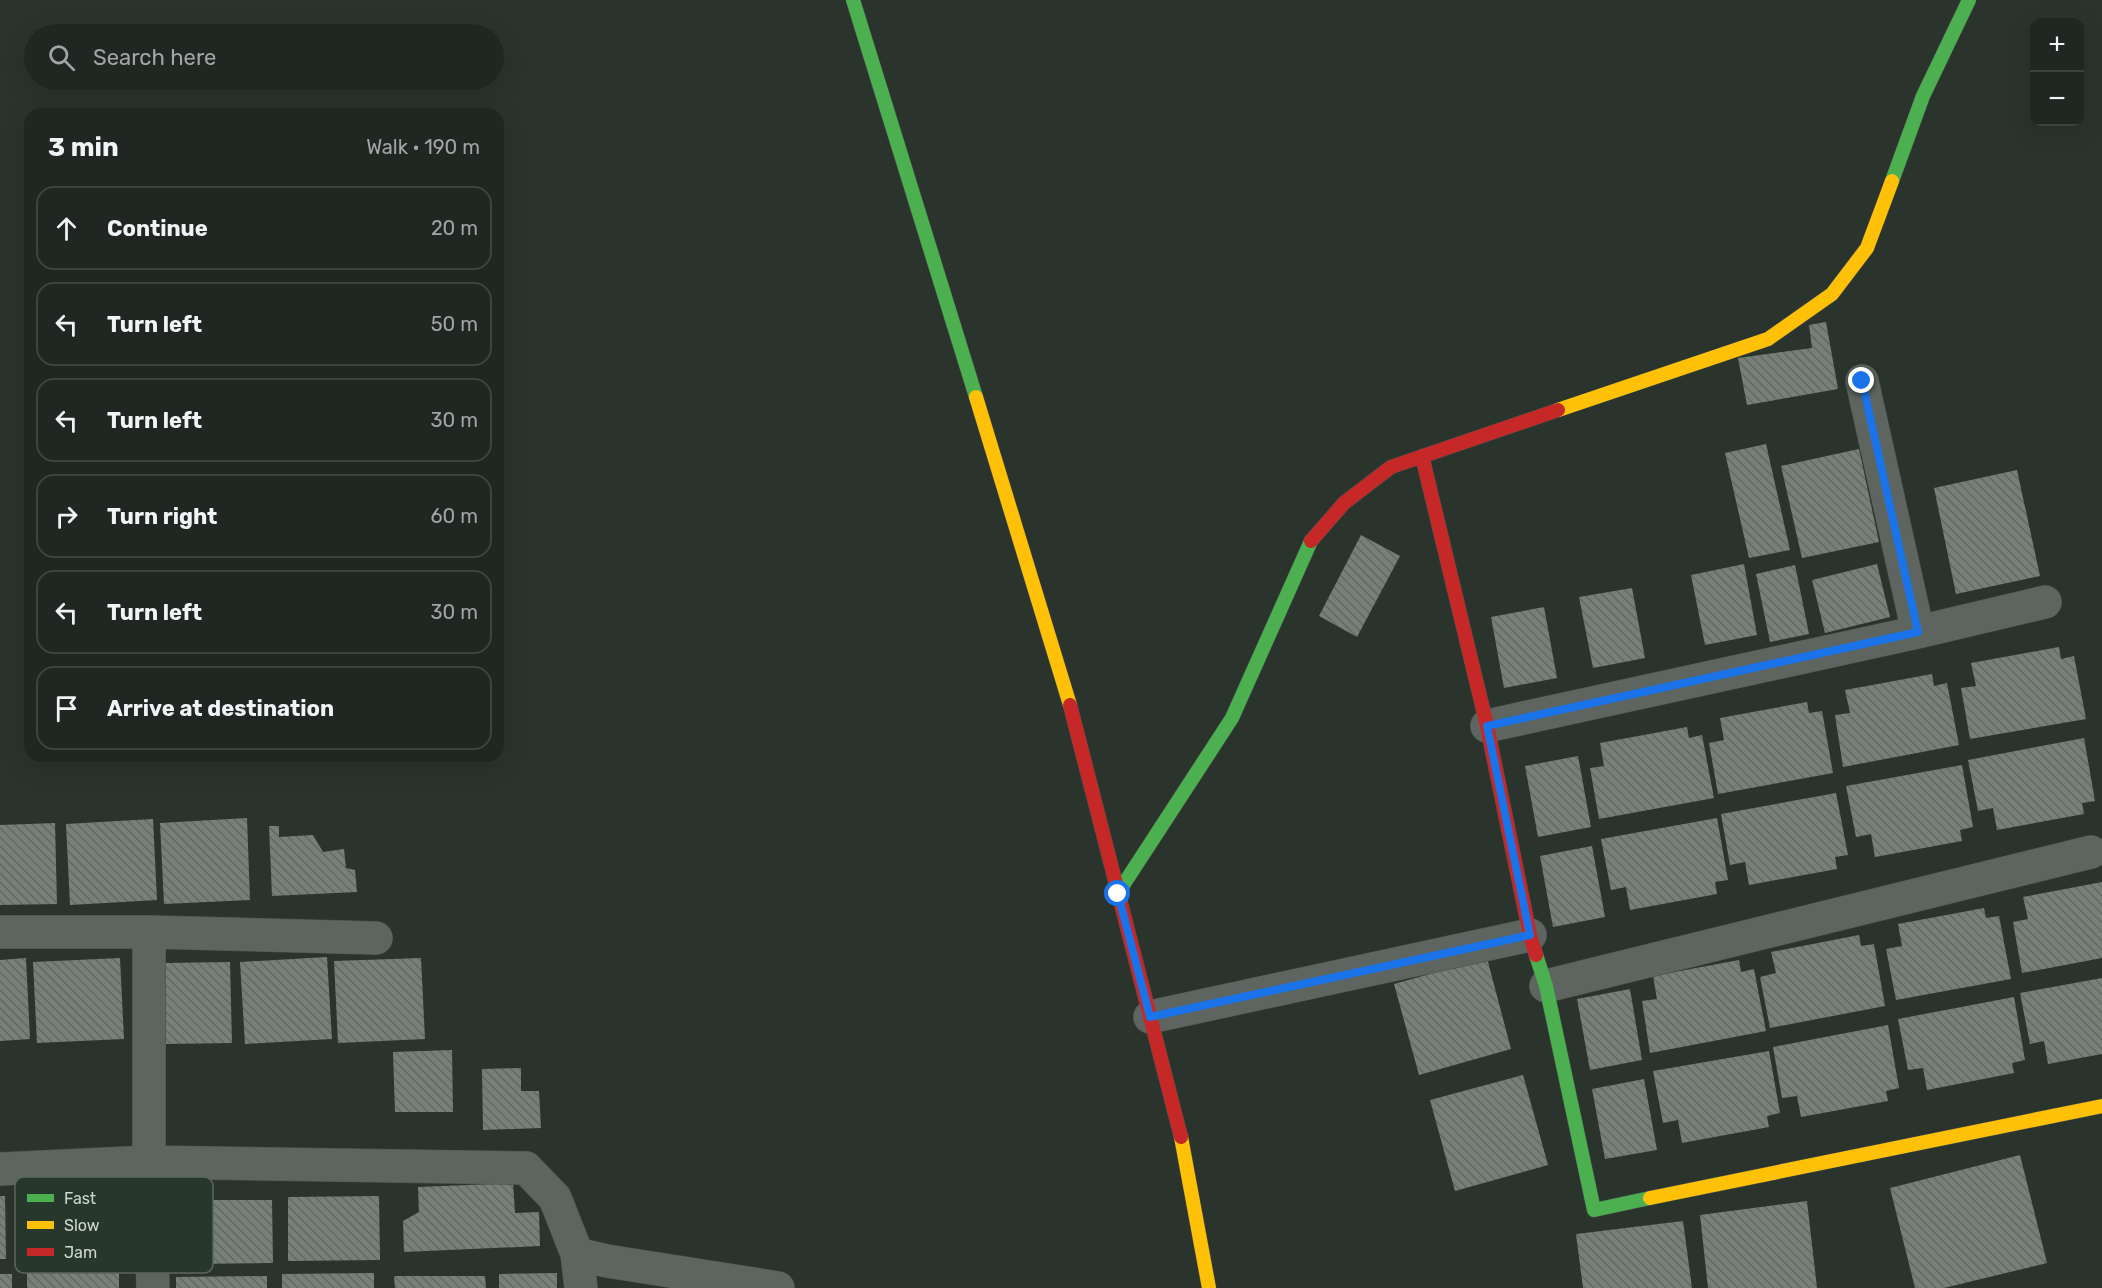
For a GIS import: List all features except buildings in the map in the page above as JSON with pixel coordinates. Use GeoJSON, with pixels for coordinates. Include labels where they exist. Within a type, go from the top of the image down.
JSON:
{"type":"FeatureCollection","features":[{"type":"Feature","properties":{"kind":"street"},"geometry":{"type":"LineString","coordinates":[[853,0],[1066,690],[1185,1151],[1209,1288]]}},
{"type":"Feature","properties":{"kind":"street"},"geometry":{"type":"LineString","coordinates":[[1118,894],[1232,718],[1311,542],[1344,503],[1391,467],[1768,339],[1832,294],[1867,248],[1923,96],[1969,0]]}},
{"type":"Feature","properties":{"kind":"street"},"geometry":{"type":"LineString","coordinates":[[1862,381],[1918,632]]}},
{"type":"Feature","properties":{"kind":"street"},"geometry":{"type":"LineString","coordinates":[[1422,456],[1487,726],[1530,935],[1546,986],[1593,1210],[2102,1106]]}},
{"type":"Feature","properties":{"kind":"street"},"geometry":{"type":"LineString","coordinates":[[1487,726],[2045,602]]}},
{"type":"Feature","properties":{"kind":"street"},"geometry":{"type":"LineString","coordinates":[[1546,986],[2091,852]]}},
{"type":"Feature","properties":{"kind":"street"},"geometry":{"type":"LineString","coordinates":[[0,932],[148,932],[376,938]]}},
{"type":"Feature","properties":{"kind":"street"},"geometry":{"type":"LineString","coordinates":[[148,932],[149,1177]]}},
{"type":"Feature","properties":{"kind":"street"},"geometry":{"type":"LineString","coordinates":[[1150,1017],[1530,935]]}},
{"type":"Feature","properties":{"kind":"street"},"geometry":{"type":"LineString","coordinates":[[0,1169],[149,1162],[526,1168],[555,1198],[577,1254],[581,1288]]}},
{"type":"Feature","properties":{"kind":"street"},"geometry":{"type":"LineString","coordinates":[[577,1254],[778,1288]]}},
{"type":"Feature","properties":{"kind":"street"},"geometry":{"type":"LineString","coordinates":[[153,1273],[153,1288]]}},
{"type":"Feature","properties":{"kind":"traffic: fast"},"geometry":{"type":"LineString","coordinates":[[853,0],[976,397]]}},
{"type":"Feature","properties":{"kind":"traffic: fast"},"geometry":{"type":"LineString","coordinates":[[1892,181],[1923,96],[1969,0]]}},
{"type":"Feature","properties":{"kind":"traffic: fast"},"geometry":{"type":"LineString","coordinates":[[1118,893],[1232,718],[1311,541]]}},
{"type":"Feature","properties":{"kind":"traffic: fast"},"geometry":{"type":"LineString","coordinates":[[1536,955],[1546,986],[1594,1210],[1650,1198]]}},
{"type":"Feature","properties":{"kind":"traffic: slow"},"geometry":{"type":"LineString","coordinates":[[1558,410],[1768,339],[1832,294],[1867,248],[1892,181]]}},
{"type":"Feature","properties":{"kind":"traffic: slow"},"geometry":{"type":"LineString","coordinates":[[976,397],[1070,705]]}},
{"type":"Feature","properties":{"kind":"traffic: slow"},"geometry":{"type":"LineString","coordinates":[[1650,1198],[2102,1106]]}},
{"type":"Feature","properties":{"kind":"traffic: slow"},"geometry":{"type":"LineString","coordinates":[[1181,1137],[1209,1288]]}},
{"type":"Feature","properties":{"kind":"traffic: jam"},"geometry":{"type":"LineString","coordinates":[[1311,541],[1344,503],[1391,467],[1558,410]]}},
{"type":"Feature","properties":{"kind":"traffic: jam"},"geometry":{"type":"LineString","coordinates":[[1422,456],[1487,726],[1536,955]]}},
{"type":"Feature","properties":{"kind":"traffic: jam"},"geometry":{"type":"LineString","coordinates":[[1070,705],[1181,1137]]}},
{"type":"Feature","properties":{"kind":"route"},"geometry":{"type":"LineString","coordinates":[[1118,894],[1150,1017],[1530,935],[1487,726],[1918,632],[1862,381]]}}]}
